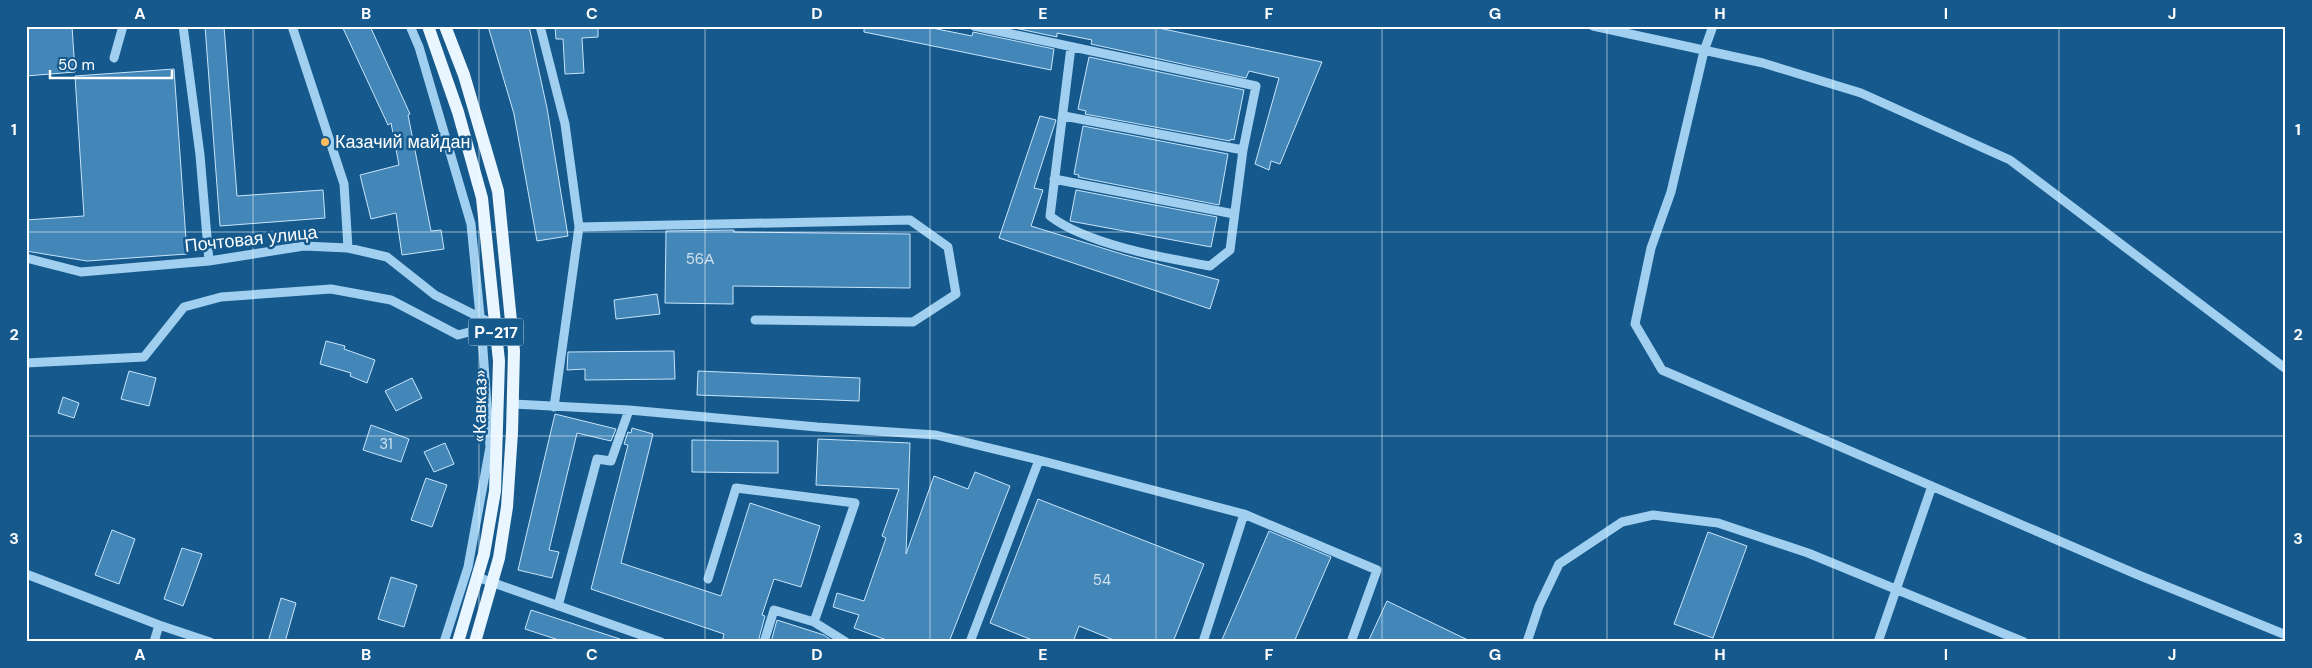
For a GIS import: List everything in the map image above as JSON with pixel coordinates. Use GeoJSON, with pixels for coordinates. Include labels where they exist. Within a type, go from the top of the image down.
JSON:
{"type":"FeatureCollection","features":[{"type":"Feature","properties":{"kind":"main road","name":"«Кавказ»"},"geometry":{"type":"LineString","coordinates":[[428,26],[458,112],[482,198],[499,360],[495,491],[484,554],[458,642]]}},
{"type":"Feature","properties":{"kind":"main road","name":"«Кавказ»"},"geometry":{"type":"LineString","coordinates":[[445,26],[464,75],[498,191],[514,351],[507,507],[499,558],[475,642]]}},
{"type":"Feature","properties":{"kind":"street"},"geometry":{"type":"LineString","coordinates":[[114,58],[122,26]]}},
{"type":"Feature","properties":{"kind":"street"},"geometry":{"type":"LineString","coordinates":[[183,26],[200,155],[209,261]]}},
{"type":"Feature","properties":{"kind":"street"},"geometry":{"type":"LineString","coordinates":[[292,26],[344,184],[348,248]]}},
{"type":"Feature","properties":{"kind":"street"},"geometry":{"type":"LineString","coordinates":[[410,26],[419,47],[471,224],[482,329],[490,447],[468,566],[444,642]]}},
{"type":"Feature","properties":{"kind":"street"},"geometry":{"type":"LineString","coordinates":[[540,26],[565,124],[579,227],[554,407]]}},
{"type":"Feature","properties":{"kind":"street"},"geometry":{"type":"LineString","coordinates":[[974,26],[1256,86],[1242,150],[1230,250],[1210,266],[1158,257],[1063,226],[1050,216],[1064,116],[1071,47]]}},
{"type":"Feature","properties":{"kind":"street"},"geometry":{"type":"LineString","coordinates":[[1594,26],[1763,63],[1861,93],[2010,160],[2286,369]]}},
{"type":"Feature","properties":{"kind":"street"},"geometry":{"type":"LineString","coordinates":[[1713,26],[1704,51],[1672,192],[1651,248],[1635,324],[1662,370],[2286,635]]}},
{"type":"Feature","properties":{"kind":"street"},"geometry":{"type":"LineString","coordinates":[[1064,116],[1242,150]]}},
{"type":"Feature","properties":{"kind":"street"},"geometry":{"type":"LineString","coordinates":[[1054,179],[1234,214]]}},
{"type":"Feature","properties":{"kind":"street"},"geometry":{"type":"LineString","coordinates":[[579,227],[910,220],[948,247],[956,294],[913,322],[755,320]]}},
{"type":"Feature","properties":{"kind":"street","name":"Почтовая улица"},"geometry":{"type":"LineString","coordinates":[[26,258],[81,272],[209,261],[304,246],[348,248],[386,258],[435,295],[495,325]]}},
{"type":"Feature","properties":{"kind":"street"},"geometry":{"type":"LineString","coordinates":[[26,363],[144,357],[184,307],[221,297],[331,289],[391,300],[458,335],[495,325]]}},
{"type":"Feature","properties":{"kind":"street"},"geometry":{"type":"LineString","coordinates":[[513,404],[629,410],[817,427],[936,435],[1244,514],[1378,570],[1351,642]]}},
{"type":"Feature","properties":{"kind":"street"},"geometry":{"type":"LineString","coordinates":[[558,606],[598,459],[611,461],[629,410]]}},
{"type":"Feature","properties":{"kind":"street"},"geometry":{"type":"LineString","coordinates":[[970,642],[1039,460]]}},
{"type":"Feature","properties":{"kind":"street"},"geometry":{"type":"LineString","coordinates":[[1878,642],[1932,486]]}},
{"type":"Feature","properties":{"kind":"street"},"geometry":{"type":"LineString","coordinates":[[708,579],[736,488],[855,503],[814,622]]}},
{"type":"Feature","properties":{"kind":"street"},"geometry":{"type":"LineString","coordinates":[[1203,642],[1244,514]]}},
{"type":"Feature","properties":{"kind":"street"},"geometry":{"type":"LineString","coordinates":[[1527,642],[1539,606],[1559,564],[1622,522],[1653,514],[1718,523],[1808,553],[2024,642]]}},
{"type":"Feature","properties":{"kind":"street"},"geometry":{"type":"LineString","coordinates":[[26,574],[159,625],[210,642]]}},
{"type":"Feature","properties":{"kind":"street"},"geometry":{"type":"LineString","coordinates":[[477,577],[661,642]]}},
{"type":"Feature","properties":{"kind":"street"},"geometry":{"type":"LineString","coordinates":[[764,642],[774,610],[814,622],[846,642]]}},
{"type":"Feature","properties":{"kind":"street"},"geometry":{"type":"LineString","coordinates":[[154,642],[159,625]]}},
{"type":"Feature","properties":{"kind":"building"},"geometry":{"type":"Polygon","coordinates":[[[26,26],[72,26],[75,72],[26,76],[26,26]]]}},
{"type":"Feature","properties":{"kind":"building"},"geometry":{"type":"Polygon","coordinates":[[[205,26],[224,26],[237,196],[323,190],[325,218],[220,226],[205,26]]]}},
{"type":"Feature","properties":{"kind":"building"},"geometry":{"type":"Polygon","coordinates":[[[342,26],[370,26],[410,114],[408,115],[431,231],[441,230],[444,249],[402,255],[396,213],[371,219],[360,175],[399,165],[391,123],[388,125],[342,26]]]}},
{"type":"Feature","properties":{"kind":"building"},"geometry":{"type":"Polygon","coordinates":[[[488,26],[529,26],[547,108],[568,236],[537,241],[514,114],[488,26]]]}},
{"type":"Feature","properties":{"kind":"building"},"geometry":{"type":"Polygon","coordinates":[[[555,26],[598,26],[598,37],[582,38],[584,73],[565,74],[563,39],[556,39],[555,26]]]}},
{"type":"Feature","properties":{"kind":"building"},"geometry":{"type":"Polygon","coordinates":[[[864,26],[922,26],[972,36],[973,32],[1054,49],[1051,70],[864,32],[864,26]]]}},
{"type":"Feature","properties":{"kind":"building"},"geometry":{"type":"Polygon","coordinates":[[[1005,26],[1149,26],[1322,62],[1280,164],[1271,161],[1269,170],[1255,164],[1279,78],[1249,71],[1246,78],[1091,44],[1092,40],[1057,33],[1057,37],[1005,26]]]}},
{"type":"Feature","properties":{"kind":"building"},"geometry":{"type":"Polygon","coordinates":[[[1089,57],[1244,90],[1234,140],[1231,139],[1230,141],[1085,114],[1086,111],[1078,109],[1089,57]]]}},
{"type":"Feature","properties":{"kind":"building"},"geometry":{"type":"Polygon","coordinates":[[[174,69],[187,254],[87,261],[26,251],[26,220],[84,216],[75,76],[174,69]]]}},
{"type":"Feature","properties":{"kind":"building"},"geometry":{"type":"Polygon","coordinates":[[[1040,116],[1056,120],[1034,188],[1043,190],[1031,226],[1125,255],[1219,280],[1210,309],[999,238],[1040,116]]]}},
{"type":"Feature","properties":{"kind":"building"},"geometry":{"type":"Polygon","coordinates":[[[1083,126],[1228,154],[1219,205],[1078,177],[1079,175],[1074,174],[1083,126]]]}},
{"type":"Feature","properties":{"kind":"building"},"geometry":{"type":"Polygon","coordinates":[[[1076,190],[1217,217],[1211,247],[1070,221],[1076,190]]]}},
{"type":"Feature","properties":{"kind":"building"},"geometry":{"type":"Polygon","coordinates":[[[734,230],[734,232],[910,234],[910,288],[733,286],[733,304],[665,303],[666,231],[734,230]]]}},
{"type":"Feature","properties":{"kind":"building"},"geometry":{"type":"Polygon","coordinates":[[[657,294],[660,314],[616,319],[614,300],[657,294]]]}},
{"type":"Feature","properties":{"kind":"building"},"geometry":{"type":"Polygon","coordinates":[[[326,341],[345,346],[344,349],[375,360],[367,383],[350,376],[351,373],[320,364],[326,341]]]}},
{"type":"Feature","properties":{"kind":"building"},"geometry":{"type":"Polygon","coordinates":[[[674,351],[675,379],[585,380],[585,369],[567,370],[568,352],[674,351]]]}},
{"type":"Feature","properties":{"kind":"building"},"geometry":{"type":"Polygon","coordinates":[[[129,371],[156,378],[149,406],[121,399],[129,371]]]}},
{"type":"Feature","properties":{"kind":"building"},"geometry":{"type":"Polygon","coordinates":[[[698,371],[860,378],[859,401],[697,395],[698,371]]]}},
{"type":"Feature","properties":{"kind":"building"},"geometry":{"type":"Polygon","coordinates":[[[412,378],[422,398],[396,411],[385,391],[412,378]]]}},
{"type":"Feature","properties":{"kind":"building"},"geometry":{"type":"Polygon","coordinates":[[[63,397],[79,403],[74,418],[58,413],[63,397]]]}},
{"type":"Feature","properties":{"kind":"building"},"geometry":{"type":"Polygon","coordinates":[[[555,414],[616,429],[611,441],[577,433],[549,550],[559,552],[552,578],[518,570],[555,414]]]}},
{"type":"Feature","properties":{"kind":"building"},"geometry":{"type":"Polygon","coordinates":[[[371,425],[409,439],[401,462],[363,450],[371,425]]]}},
{"type":"Feature","properties":{"kind":"building"},"geometry":{"type":"Polygon","coordinates":[[[632,428],[653,434],[621,563],[721,596],[750,503],[820,526],[801,587],[774,579],[762,615],[765,616],[758,642],[722,642],[724,634],[591,589],[628,445],[624,444],[628,432],[631,433],[632,428]]]}},
{"type":"Feature","properties":{"kind":"building"},"geometry":{"type":"Polygon","coordinates":[[[818,439],[910,443],[906,554],[934,476],[968,489],[975,472],[1010,486],[949,642],[892,642],[854,628],[859,615],[833,607],[837,593],[864,601],[886,538],[882,536],[899,489],[816,485],[818,439]]]}},
{"type":"Feature","properties":{"kind":"building"},"geometry":{"type":"Polygon","coordinates":[[[692,440],[778,441],[778,473],[692,472],[692,440]]]}},
{"type":"Feature","properties":{"kind":"building"},"geometry":{"type":"Polygon","coordinates":[[[445,443],[454,464],[434,472],[424,452],[445,443]]]}},
{"type":"Feature","properties":{"kind":"building"},"geometry":{"type":"Polygon","coordinates":[[[426,478],[447,485],[432,527],[411,520],[426,478]]]}},
{"type":"Feature","properties":{"kind":"building"},"geometry":{"type":"Polygon","coordinates":[[[1038,499],[1204,564],[1173,642],[1119,642],[1079,626],[1073,642],[1037,642],[990,623],[1038,499]]]}},
{"type":"Feature","properties":{"kind":"building"},"geometry":{"type":"Polygon","coordinates":[[[112,530],[135,539],[119,584],[95,575],[112,530]]]}},
{"type":"Feature","properties":{"kind":"building"},"geometry":{"type":"Polygon","coordinates":[[[1269,531],[1331,557],[1294,642],[1221,642],[1269,531]]]}},
{"type":"Feature","properties":{"kind":"building"},"geometry":{"type":"Polygon","coordinates":[[[1708,532],[1747,546],[1713,638],[1674,624],[1708,532]]]}},
{"type":"Feature","properties":{"kind":"building"},"geometry":{"type":"Polygon","coordinates":[[[182,548],[202,554],[183,606],[164,599],[182,548]]]}},
{"type":"Feature","properties":{"kind":"building"},"geometry":{"type":"Polygon","coordinates":[[[391,577],[417,585],[404,627],[378,619],[391,577]]]}},
{"type":"Feature","properties":{"kind":"building"},"geometry":{"type":"Polygon","coordinates":[[[281,598],[296,603],[285,642],[268,642],[281,598]]]}},
{"type":"Feature","properties":{"kind":"building"},"geometry":{"type":"Polygon","coordinates":[[[1387,601],[1472,642],[1368,642],[1387,601]]]}},
{"type":"Feature","properties":{"kind":"building"},"geometry":{"type":"Polygon","coordinates":[[[531,610],[620,639],[619,642],[565,642],[525,629],[531,610]]]}},
{"type":"Feature","properties":{"kind":"building"},"geometry":{"type":"Polygon","coordinates":[[[777,620],[824,635],[834,642],[771,642],[777,620]]]}},
{"type":"Feature","properties":{"kind":"place","name":"Казачий майдан"},"geometry":{"type":"Point","coordinates":[325,142]}}]}
